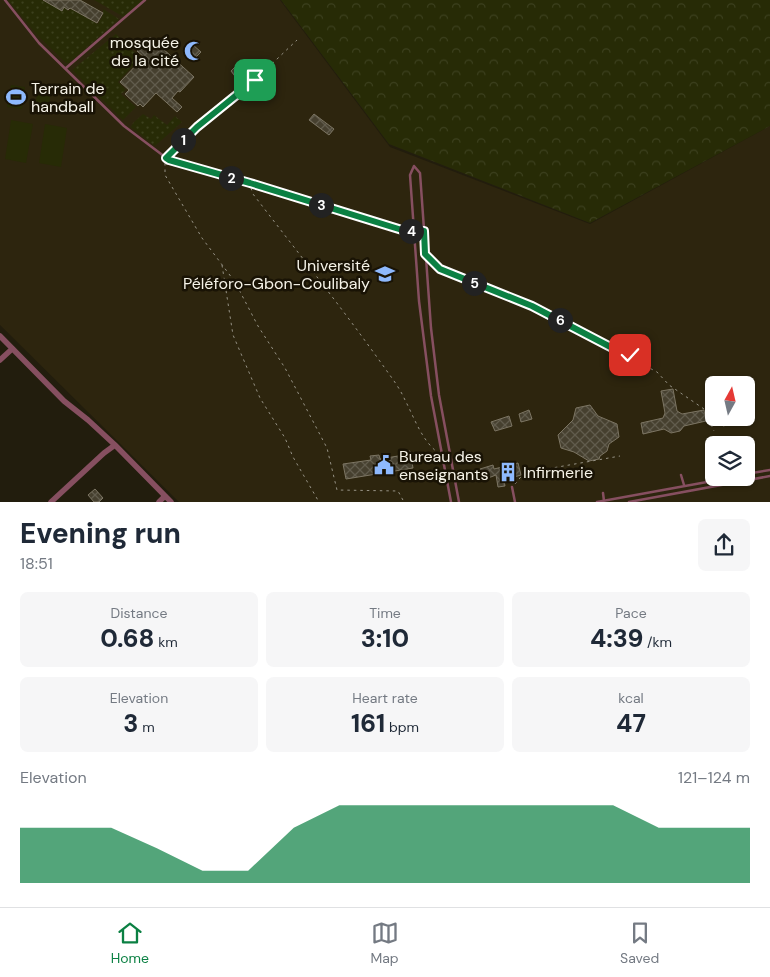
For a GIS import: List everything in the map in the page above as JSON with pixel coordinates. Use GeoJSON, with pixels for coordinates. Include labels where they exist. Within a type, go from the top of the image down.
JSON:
{"type":"FeatureCollection","features":[{"type":"Feature","properties":{"kind":"street"},"geometry":{"type":"LineString","coordinates":[[0,336],[64,401],[115,445],[171,502]]}},
{"type":"Feature","properties":{"kind":"street"},"geometry":{"type":"LineString","coordinates":[[0,360],[12,349]]}},
{"type":"Feature","properties":{"kind":"street"},"geometry":{"type":"LineString","coordinates":[[51,502],[115,445]]}},
{"type":"Feature","properties":{"kind":"street"},"geometry":{"type":"LineString","coordinates":[[159,502],[165,496]]}},
{"type":"Feature","properties":{"kind":"lane"},"geometry":{"type":"LineString","coordinates":[[5,0],[40,42],[124,126],[169,160],[402,230],[424,231]]}},
{"type":"Feature","properties":{"kind":"lane"},"geometry":{"type":"LineString","coordinates":[[66,68],[146,0]]}},
{"type":"Feature","properties":{"kind":"lane"},"geometry":{"type":"LineString","coordinates":[[451,502],[431,396],[413,231],[410,175],[414,166],[420,173],[431,328],[439,395],[459,502]]}},
{"type":"Feature","properties":{"kind":"lane"},"geometry":{"type":"LineString","coordinates":[[431,396],[439,395]]}},
{"type":"Feature","properties":{"kind":"lane"},"geometry":{"type":"LineString","coordinates":[[755,472],[770,470]]}},
{"type":"Feature","properties":{"kind":"lane"},"geometry":{"type":"LineString","coordinates":[[681,474],[684,486]]}},
{"type":"Feature","properties":{"kind":"lane"},"geometry":{"type":"LineString","coordinates":[[755,477],[770,476]]}},
{"type":"Feature","properties":{"kind":"lane"},"geometry":{"type":"LineString","coordinates":[[597,502],[705,482]]}},
{"type":"Feature","properties":{"kind":"lane"},"geometry":{"type":"LineString","coordinates":[[629,502],[705,486]]}},
{"type":"Feature","properties":{"kind":"lane"},"geometry":{"type":"LineString","coordinates":[[512,487],[515,502]]}},
{"type":"Feature","properties":{"kind":"lane"},"geometry":{"type":"LineString","coordinates":[[645,493],[646,499]]}},
{"type":"Feature","properties":{"kind":"lane"},"geometry":{"type":"LineString","coordinates":[[603,494],[604,501]]}},
{"type":"Feature","properties":{"kind":"path"},"geometry":{"type":"LineString","coordinates":[[297,40],[255,80],[197,127],[166,158],[164,167],[166,175],[202,238],[235,282],[258,326],[285,368],[327,448],[337,490],[398,491],[404,502]]}},
{"type":"Feature","properties":{"kind":"path"},"geometry":{"type":"LineString","coordinates":[[250,183],[253,194],[390,375],[405,398],[420,430],[428,442],[443,456]]}},
{"type":"Feature","properties":{"kind":"path"},"geometry":{"type":"LineString","coordinates":[[425,254],[440,269],[532,306],[622,353],[630,355],[638,362],[657,372],[669,385],[704,409],[714,431]]}},
{"type":"Feature","properties":{"kind":"path"},"geometry":{"type":"LineString","coordinates":[[221,264],[232,335],[260,398],[285,438],[292,457],[319,502]]}},
{"type":"Feature","properties":{"kind":"path"},"geometry":{"type":"LineString","coordinates":[[512,487],[524,473],[620,456]]}},
{"type":"Feature","properties":{"kind":"shaded area","name":"Université Péléforo-Gbon-Coulibaly"},"geometry":{"type":"Polygon","coordinates":[[[0,0],[280,0],[390,147],[590,224],[770,126],[770,502],[179,502],[0,325],[0,0]]]}},
{"type":"Feature","properties":{"kind":"green space"},"geometry":{"type":"Polygon","coordinates":[[[8,0],[42,0],[62,11],[64,8],[69,11],[71,9],[98,24],[103,15],[103,9],[119,19],[69,63],[66,63],[37,35],[8,0]]]}},
{"type":"Feature","properties":{"kind":"green space"},"geometry":{"type":"Polygon","coordinates":[[[94,0],[144,0],[124,17],[94,0]]]}},
{"type":"Feature","properties":{"kind":"green space"},"geometry":{"type":"Polygon","coordinates":[[[281,0],[770,0],[770,126],[590,223],[389,144],[281,0]]]}},
{"type":"Feature","properties":{"kind":"green space"},"geometry":{"type":"Polygon","coordinates":[[[116,34],[140,58],[118,82],[126,90],[121,94],[136,107],[123,120],[72,70],[116,34]]]}},
{"type":"Feature","properties":{"kind":"green space","name":"Terrain de handball"},"geometry":{"type":"Polygon","coordinates":[[[11,85],[25,87],[22,109],[7,107],[11,85]]]}},
{"type":"Feature","properties":{"kind":"green space","name":"Terrain de handball"},"geometry":{"type":"Polygon","coordinates":[[[38,90],[51,92],[47,114],[34,111],[38,90]]]}},
{"type":"Feature","properties":{"kind":"green space"},"geometry":{"type":"Polygon","coordinates":[[[143,114],[151,119],[154,115],[167,125],[175,116],[182,122],[155,146],[131,127],[143,114]]]}},
{"type":"Feature","properties":{"kind":"green space"},"geometry":{"type":"Polygon","coordinates":[[[11,120],[33,124],[26,163],[5,159],[11,120]]]}},
{"type":"Feature","properties":{"kind":"green space"},"geometry":{"type":"Polygon","coordinates":[[[45,124],[67,128],[61,167],[39,163],[45,124]]]}},
{"type":"Feature","properties":{"kind":"building"},"geometry":{"type":"Polygon","coordinates":[[[43,0],[80,0],[103,13],[97,23],[70,8],[68,10],[64,7],[62,11],[43,0]]]}},
{"type":"Feature","properties":{"kind":"building"},"geometry":{"type":"Polygon","coordinates":[[[150,37],[194,77],[172,98],[182,107],[177,112],[156,93],[143,107],[140,104],[138,106],[125,94],[129,90],[120,82],[144,57],[137,51],[150,37]]]}},
{"type":"Feature","properties":{"kind":"building","name":"mosquée de la cité"},"geometry":{"type":"Polygon","coordinates":[[[193,45],[201,52],[195,58],[187,50],[193,45]]]}},
{"type":"Feature","properties":{"kind":"building"},"geometry":{"type":"Polygon","coordinates":[[[241,61],[251,70],[237,79],[231,71],[241,61]]]}},
{"type":"Feature","properties":{"kind":"building"},"geometry":{"type":"Polygon","coordinates":[[[314,114],[334,129],[329,135],[309,120],[314,114]]]}},
{"type":"Feature","properties":{"kind":"building"},"geometry":{"type":"Polygon","coordinates":[[[673,389],[677,411],[682,414],[704,410],[705,421],[684,426],[680,431],[671,433],[664,429],[643,434],[641,423],[663,418],[665,413],[661,391],[673,389]]]}},
{"type":"Feature","properties":{"kind":"building"},"geometry":{"type":"Polygon","coordinates":[[[590,405],[598,416],[617,424],[619,437],[609,444],[607,451],[599,459],[589,461],[574,452],[561,448],[558,435],[573,420],[576,408],[590,405]]]}},
{"type":"Feature","properties":{"kind":"building"},"geometry":{"type":"Polygon","coordinates":[[[529,410],[532,419],[521,422],[519,414],[529,410]]]}},
{"type":"Feature","properties":{"kind":"building"},"geometry":{"type":"Polygon","coordinates":[[[509,416],[512,426],[495,431],[491,422],[509,416]]]}},
{"type":"Feature","properties":{"kind":"building"},"geometry":{"type":"Polygon","coordinates":[[[410,451],[413,468],[346,479],[343,464],[371,460],[370,456],[379,455],[380,459],[404,455],[404,452],[410,451]]]}},
{"type":"Feature","properties":{"kind":"building","name":"Infirmerie"},"geometry":{"type":"Polygon","coordinates":[[[518,463],[521,475],[504,480],[505,486],[498,487],[496,475],[483,480],[480,469],[493,465],[494,469],[518,463]]]}},
{"type":"Feature","properties":{"kind":"building"},"geometry":{"type":"Polygon","coordinates":[[[95,489],[103,498],[99,502],[94,502],[88,495],[95,489]]]}},
{"type":"Feature","properties":{"kind":"place","name":"mosquée de la cité"},"geometry":{"type":"Point","coordinates":[194,51]}},
{"type":"Feature","properties":{"kind":"place","name":"Terrain de handball"},"geometry":{"type":"Point","coordinates":[16,97]}},
{"type":"Feature","properties":{"kind":"place","name":"Université Péléforo-Gbon-Coulibaly"},"geometry":{"type":"Point","coordinates":[385,274]}},
{"type":"Feature","properties":{"kind":"place","name":"Bureau des enseignants"},"geometry":{"type":"Point","coordinates":[384,465]}},
{"type":"Feature","properties":{"kind":"place","name":"Infirmerie"},"geometry":{"type":"Point","coordinates":[508,472]}},
{"type":"Feature","properties":{"kind":"route"},"geometry":{"type":"LineString","coordinates":[[255,80],[197,127],[166,158],[402,230],[424,231],[425,254],[440,269],[532,306],[622,353],[630,355]]}}]}
